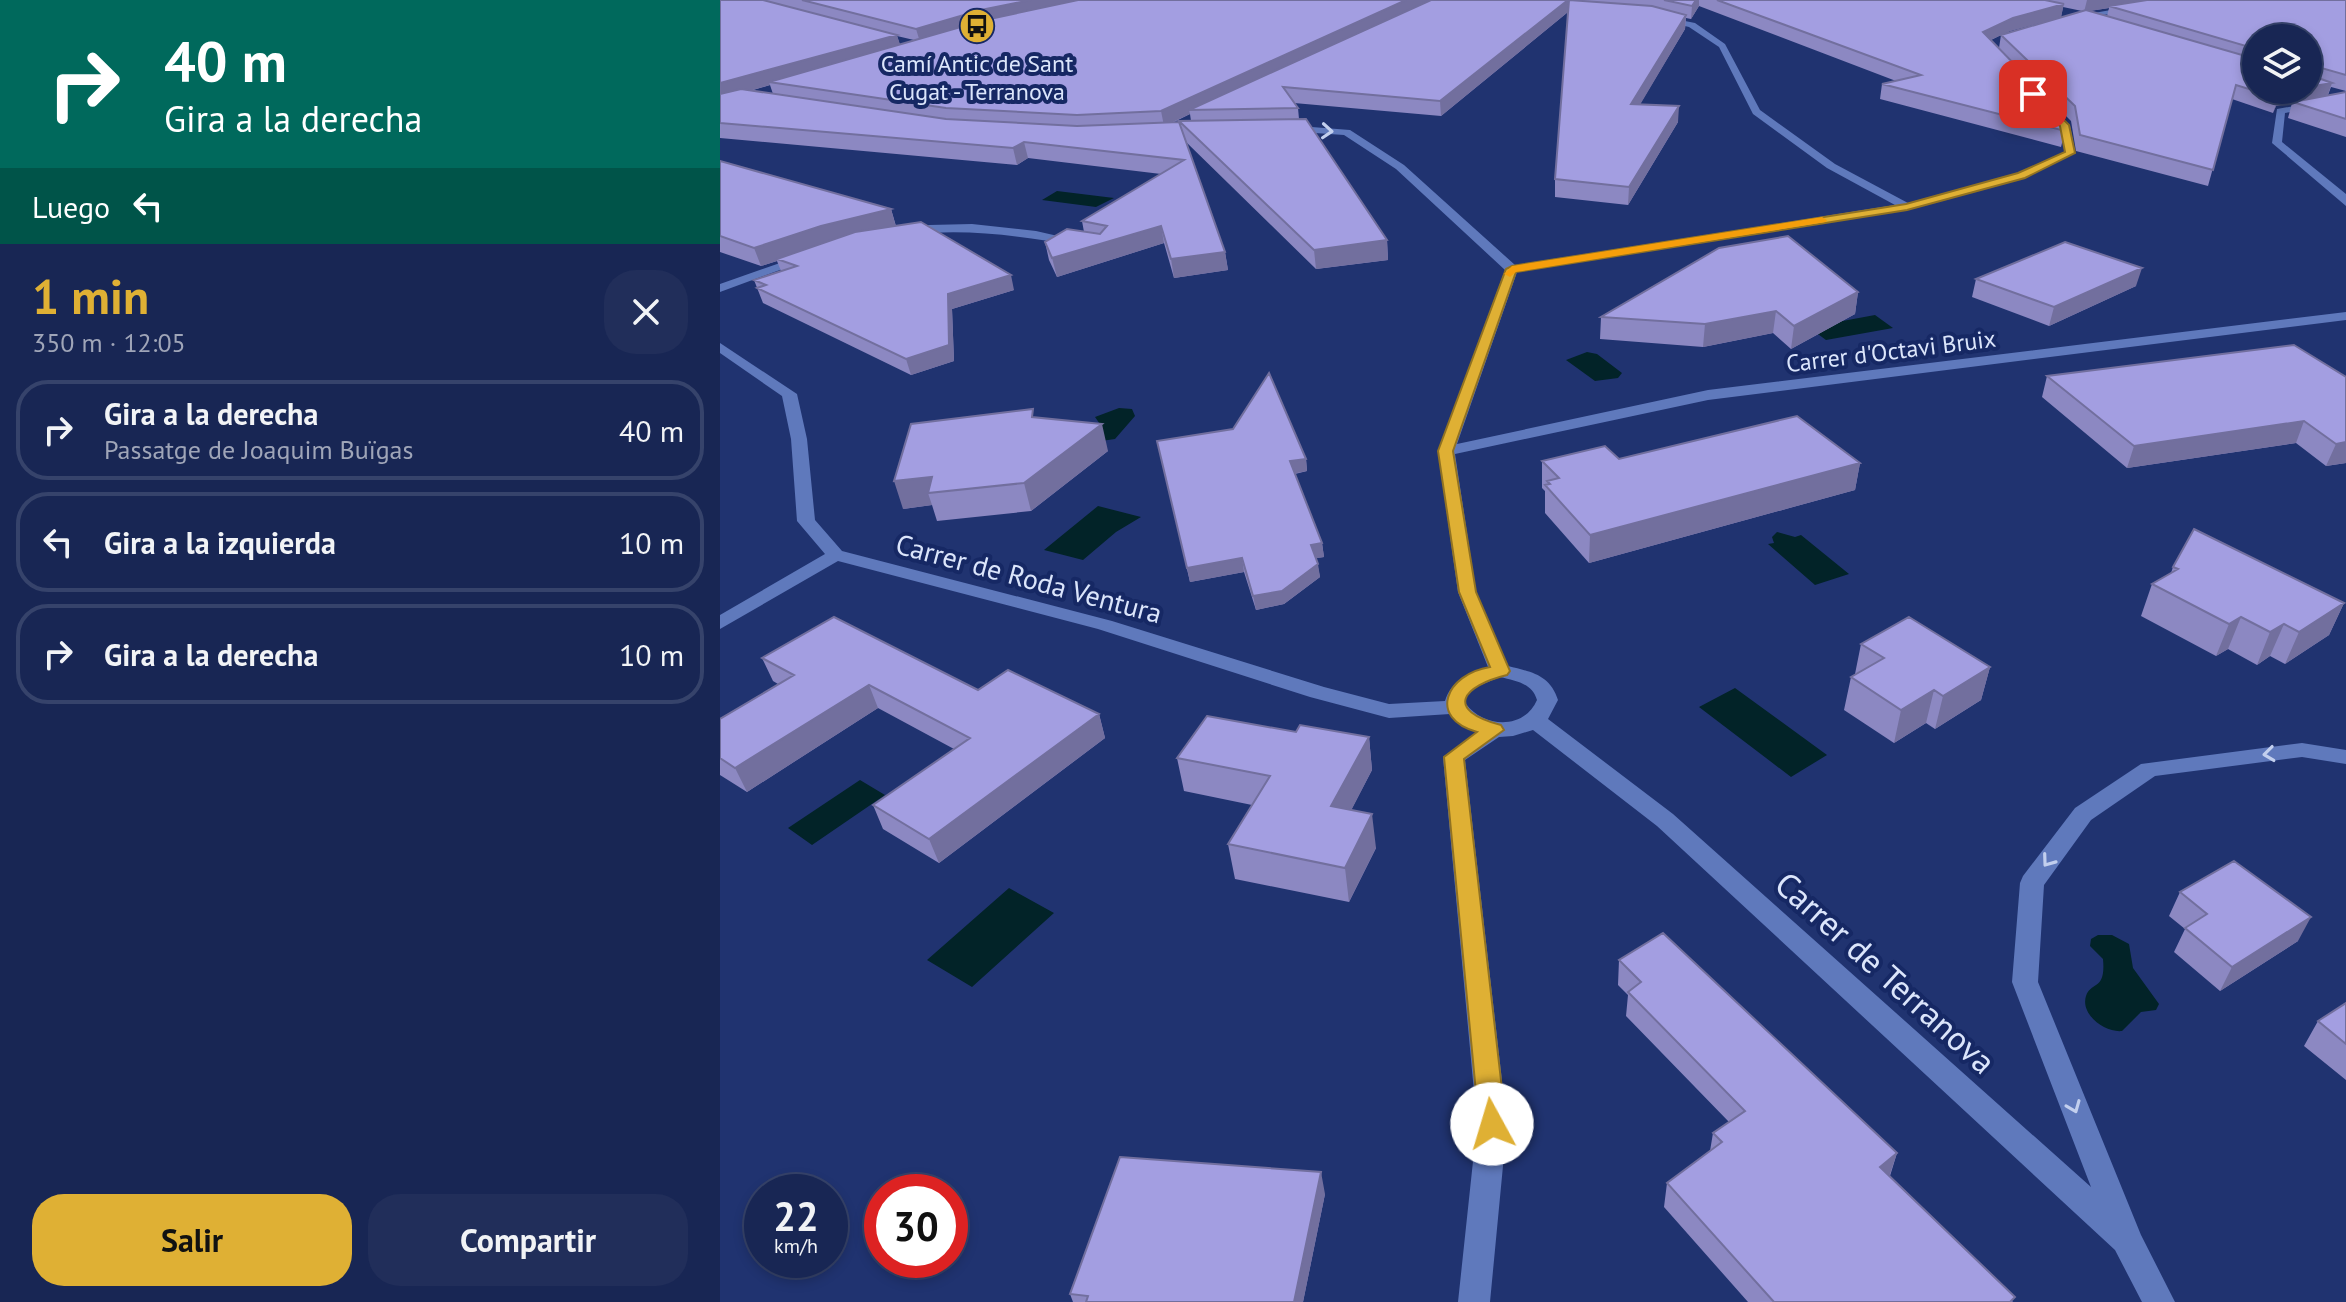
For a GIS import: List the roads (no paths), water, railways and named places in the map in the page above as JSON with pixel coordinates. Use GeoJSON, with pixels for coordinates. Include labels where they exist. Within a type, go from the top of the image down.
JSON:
{"type":"FeatureCollection","features":[{"type":"Feature","properties":{"kind":"street"},"geometry":{"type":"LineString","coordinates":[[2065,16],[2152,6]]}},
{"type":"Feature","properties":{"kind":"street"},"geometry":{"type":"LineString","coordinates":[[1652,15],[1692,25],[1722,46],[1756,112],[1831,166],[1907,207]]}},
{"type":"Feature","properties":{"kind":"street"},"geometry":{"type":"LineString","coordinates":[[2079,16],[2109,25]]}},
{"type":"Feature","properties":{"kind":"street"},"geometry":{"type":"LineString","coordinates":[[2333,93],[2346,98]]}},
{"type":"Feature","properties":{"kind":"street"},"geometry":{"type":"LineString","coordinates":[[1512,269],[1907,207],[2022,175],[2070,153],[2065,125],[2036,97]]}},
{"type":"Feature","properties":{"kind":"street"},"geometry":{"type":"LineString","coordinates":[[2346,98],[2280,111],[2277,143],[2346,203]]}},
{"type":"Feature","properties":{"kind":"street"},"geometry":{"type":"LineString","coordinates":[[1276,128],[1346,132],[1400,167],[1512,269]]}},
{"type":"Feature","properties":{"kind":"street"},"geometry":{"type":"LineString","coordinates":[[896,233],[939,226],[1017,231],[1088,243]]}},
{"type":"Feature","properties":{"kind":"street"},"geometry":{"type":"LineString","coordinates":[[720,288],[824,252]]}},
{"type":"Feature","properties":{"kind":"street"},"geometry":{"type":"LineString","coordinates":[[1500,671],[1467,592],[1446,451],[1512,269]]}},
{"type":"Feature","properties":{"kind":"street","name":"Carrer d'Octavi Bruix"},"geometry":{"type":"LineString","coordinates":[[1446,451],[1708,395],[2346,316]]}},
{"type":"Feature","properties":{"kind":"street"},"geometry":{"type":"LineString","coordinates":[[720,347],[789,394],[799,439],[806,521],[836,555],[720,623]]}},
{"type":"Feature","properties":{"kind":"street","name":"Carrer de Roda Ventura"},"geometry":{"type":"LineString","coordinates":[[836,555],[1105,625],[1317,692],[1389,711],[1457,707]]}},
{"type":"Feature","properties":{"kind":"street"},"geometry":{"type":"LineString","coordinates":[[1500,671],[1521,673],[1539,681],[1548,694],[1547,708],[1536,721],[1516,729],[1494,730],[1477,726],[1464,718],[1457,707],[1457,694],[1466,682],[1481,674],[1500,671]]}},
{"type":"Feature","properties":{"kind":"street","name":"Carrer de Terranova"},"geometry":{"type":"LineString","coordinates":[[1536,721],[1665,820],[2126,1239],[2159,1302]]}},
{"type":"Feature","properties":{"kind":"street"},"geometry":{"type":"LineString","coordinates":[[1474,1302],[1492,1124],[1454,757],[1494,730]]}},
{"type":"Feature","properties":{"kind":"street"},"geometry":{"type":"LineString","coordinates":[[2126,1239],[2025,982],[2032,883],[2083,814],[2149,769],[2302,750],[2346,757]]}},
{"type":"Feature","properties":{"kind":"place","name":"Camí Antic de Sant Cugat - Terranova"},"geometry":{"type":"Point","coordinates":[977,26]}}]}
